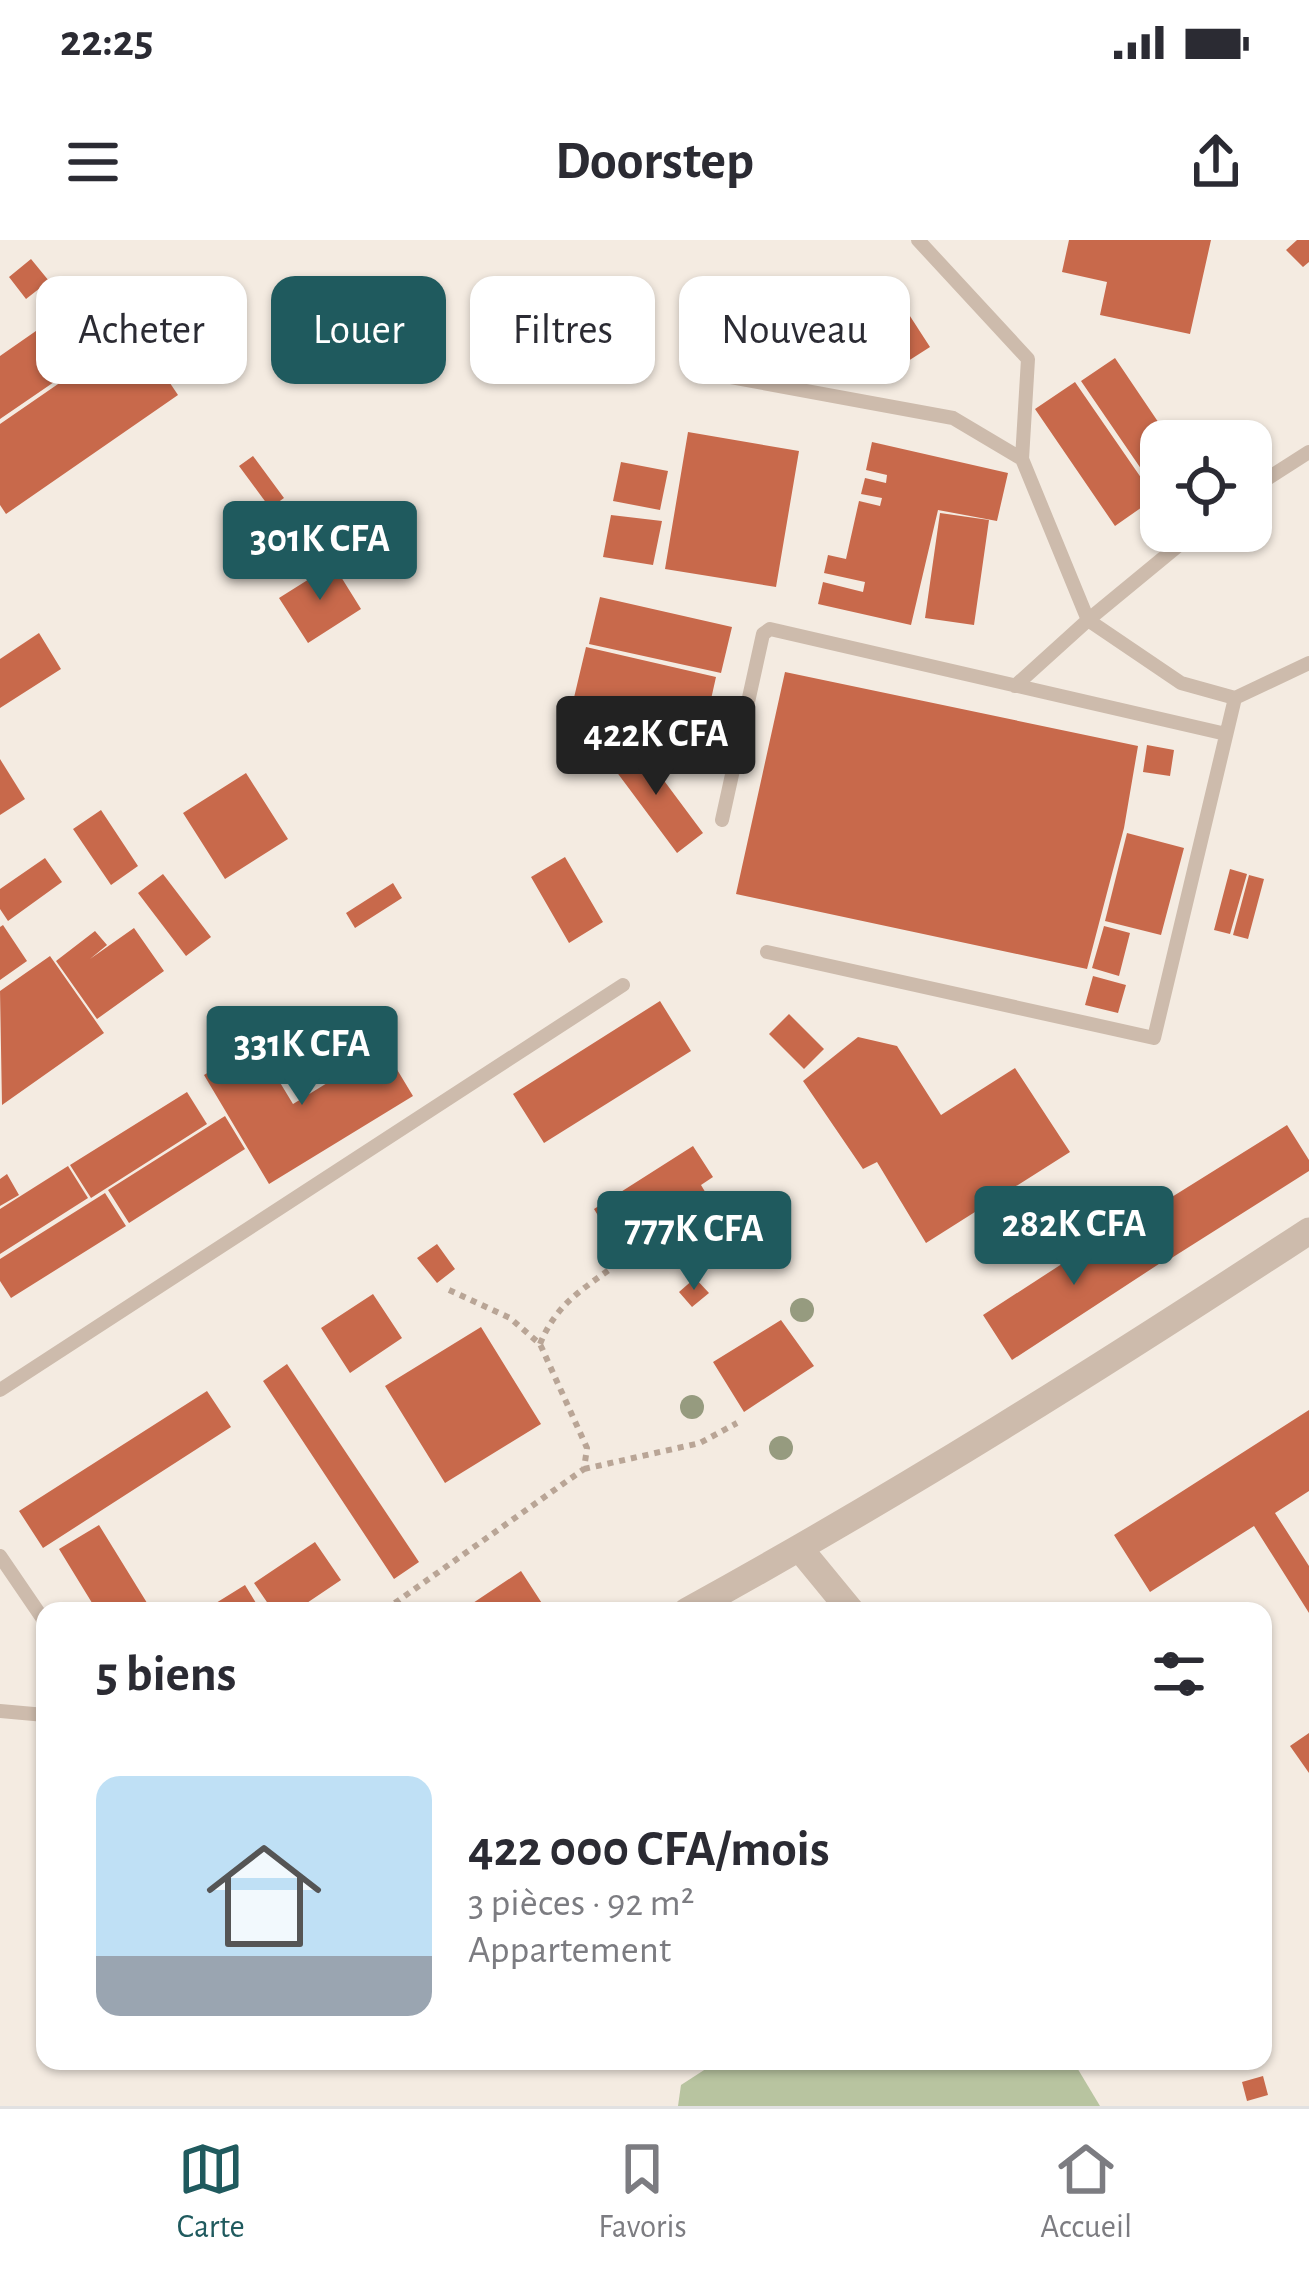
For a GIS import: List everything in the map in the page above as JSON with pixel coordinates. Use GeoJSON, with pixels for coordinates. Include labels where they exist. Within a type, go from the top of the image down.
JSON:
{"type":"FeatureCollection","features":[{"type":"Feature","properties":{"kind":"street"},"geometry":{"type":"LineString","coordinates":[[703,1602],[800,1549],[1309,1231]]}},
{"type":"Feature","properties":{"kind":"street"},"geometry":{"type":"LineString","coordinates":[[800,1549],[843,1602]]}},
{"type":"Feature","properties":{"kind":"lane"},"geometry":{"type":"LineString","coordinates":[[918,240],[1028,359],[1022,459],[1088,620],[1181,683],[1235,698],[1309,663]]}},
{"type":"Feature","properties":{"kind":"lane"},"geometry":{"type":"LineString","coordinates":[[769,384],[953,418],[1022,459]]}},
{"type":"Feature","properties":{"kind":"lane"},"geometry":{"type":"LineString","coordinates":[[1272,476],[1309,452]]}},
{"type":"Feature","properties":{"kind":"lane"},"geometry":{"type":"LineString","coordinates":[[1015,686],[1171,552]]}},
{"type":"Feature","properties":{"kind":"lane"},"geometry":{"type":"LineString","coordinates":[[722,820],[763,634],[770,629],[1226,734]]}},
{"type":"Feature","properties":{"kind":"lane"},"geometry":{"type":"LineString","coordinates":[[767,952],[1154,1038],[1235,698]]}},
{"type":"Feature","properties":{"kind":"lane"},"geometry":{"type":"LineString","coordinates":[[0,1390],[623,985]]}},
{"type":"Feature","properties":{"kind":"lane"},"geometry":{"type":"LineString","coordinates":[[0,1556],[36,1609]]}},
{"type":"Feature","properties":{"kind":"lane"},"geometry":{"type":"LineString","coordinates":[[0,1711],[36,1713]]}},
{"type":"Feature","properties":{"kind":"path"},"geometry":{"type":"LineString","coordinates":[[540,1343],[551,1319],[573,1296],[613,1268]]}},
{"type":"Feature","properties":{"kind":"path"},"geometry":{"type":"LineString","coordinates":[[447,1289],[510,1318],[540,1343],[587,1448],[584,1468]]}},
{"type":"Feature","properties":{"kind":"path"},"geometry":{"type":"LineString","coordinates":[[396,1602],[584,1468],[700,1442],[737,1423]]}},
{"type":"Feature","properties":{"kind":"green space"},"geometry":{"type":"Polygon","coordinates":[[[704,2070],[1078,2070],[1100,2106],[678,2106],[681,2085],[704,2070]]]}},
{"type":"Feature","properties":{"kind":"building"},"geometry":{"type":"Polygon","coordinates":[[[1069,240],[1211,240],[1190,334],[1100,315],[1107,282],[1062,272],[1069,240]]]}},
{"type":"Feature","properties":{"kind":"building"},"geometry":{"type":"Polygon","coordinates":[[[1297,240],[1309,240],[1309,262],[1303,267],[1286,250],[1297,240]]]}},
{"type":"Feature","properties":{"kind":"building"},"geometry":{"type":"Polygon","coordinates":[[[31,259],[45,276],[36,276],[36,291],[26,299],[9,277],[31,259]]]}},
{"type":"Feature","properties":{"kind":"building"},"geometry":{"type":"Polygon","coordinates":[[[910,316],[930,347],[910,360],[910,316]]]}},
{"type":"Feature","properties":{"kind":"building"},"geometry":{"type":"Polygon","coordinates":[[[36,331],[36,384],[51,384],[0,419],[0,356],[36,331]]]}},
{"type":"Feature","properties":{"kind":"building"},"geometry":{"type":"Polygon","coordinates":[[[1115,358],[1157,420],[1140,420],[1140,467],[1081,381],[1115,358]]]}},
{"type":"Feature","properties":{"kind":"building"},"geometry":{"type":"Polygon","coordinates":[[[1075,382],[1140,476],[1140,508],[1115,526],[1035,409],[1075,382]]]}},
{"type":"Feature","properties":{"kind":"building"},"geometry":{"type":"Polygon","coordinates":[[[58,384],[171,384],[178,395],[6,514],[0,505],[0,424],[58,384]]]}},
{"type":"Feature","properties":{"kind":"building"},"geometry":{"type":"Polygon","coordinates":[[[688,432],[799,451],[776,587],[665,569],[688,432]]]}},
{"type":"Feature","properties":{"kind":"building"},"geometry":{"type":"Polygon","coordinates":[[[872,442],[1008,473],[997,521],[938,510],[911,625],[818,604],[823,582],[863,592],[865,582],[824,573],[828,555],[846,559],[859,501],[880,506],[882,498],[861,494],[865,478],[886,483],[887,475],[866,470],[872,442]]]}},
{"type":"Feature","properties":{"kind":"building"},"geometry":{"type":"Polygon","coordinates":[[[253,456],[284,498],[270,508],[239,466],[253,456]]]}},
{"type":"Feature","properties":{"kind":"building"},"geometry":{"type":"Polygon","coordinates":[[[621,462],[668,471],[660,510],[613,501],[621,462]]]}},
{"type":"Feature","properties":{"kind":"building"},"geometry":{"type":"Polygon","coordinates":[[[940,513],[989,520],[974,625],[925,618],[940,513]]]}},
{"type":"Feature","properties":{"kind":"building"},"geometry":{"type":"Polygon","coordinates":[[[611,515],[662,521],[653,565],[603,557],[611,515]]]}},
{"type":"Feature","properties":{"kind":"building"},"geometry":{"type":"Polygon","coordinates":[[[333,564],[361,609],[308,643],[279,598],[333,564]]]}},
{"type":"Feature","properties":{"kind":"building"},"geometry":{"type":"Polygon","coordinates":[[[600,597],[732,627],[721,673],[589,644],[600,597]]]}},
{"type":"Feature","properties":{"kind":"building"},"geometry":{"type":"Polygon","coordinates":[[[39,633],[61,669],[0,708],[0,659],[39,633]]]}},
{"type":"Feature","properties":{"kind":"building"},"geometry":{"type":"Polygon","coordinates":[[[586,647],[716,677],[703,735],[572,706],[586,647]]]}},
{"type":"Feature","properties":{"kind":"building"},"geometry":{"type":"Polygon","coordinates":[[[785,672],[1138,746],[1124,828],[1087,969],[736,894],[785,672]]]}},
{"type":"Feature","properties":{"kind":"building"},"geometry":{"type":"Polygon","coordinates":[[[636,743],[703,833],[677,853],[610,763],[636,743]]]}},
{"type":"Feature","properties":{"kind":"building"},"geometry":{"type":"Polygon","coordinates":[[[1147,745],[1174,750],[1170,776],[1143,772],[1147,745]]]}},
{"type":"Feature","properties":{"kind":"building"},"geometry":{"type":"Polygon","coordinates":[[[0,759],[25,799],[0,815],[0,759]]]}},
{"type":"Feature","properties":{"kind":"building"},"geometry":{"type":"Polygon","coordinates":[[[246,773],[288,839],[225,879],[183,813],[246,773]]]}},
{"type":"Feature","properties":{"kind":"building"},"geometry":{"type":"Polygon","coordinates":[[[101,810],[138,866],[111,885],[73,829],[101,810]]]}},
{"type":"Feature","properties":{"kind":"building"},"geometry":{"type":"Polygon","coordinates":[[[1127,833],[1184,848],[1161,935],[1105,921],[1127,833]]]}},
{"type":"Feature","properties":{"kind":"building"},"geometry":{"type":"Polygon","coordinates":[[[565,857],[603,922],[569,943],[531,877],[565,857]]]}},
{"type":"Feature","properties":{"kind":"building"},"geometry":{"type":"Polygon","coordinates":[[[45,858],[62,882],[8,921],[0,909],[0,889],[45,858]]]}},
{"type":"Feature","properties":{"kind":"building"},"geometry":{"type":"Polygon","coordinates":[[[1230,869],[1247,874],[1230,934],[1214,930],[1230,869]]]}},
{"type":"Feature","properties":{"kind":"building"},"geometry":{"type":"Polygon","coordinates":[[[163,874],[211,937],[186,956],[138,893],[163,874]]]}},
{"type":"Feature","properties":{"kind":"building"},"geometry":{"type":"Polygon","coordinates":[[[1249,875],[1264,879],[1248,939],[1233,935],[1249,875]]]}},
{"type":"Feature","properties":{"kind":"building"},"geometry":{"type":"Polygon","coordinates":[[[393,883],[402,898],[355,928],[346,913],[393,883]]]}},
{"type":"Feature","properties":{"kind":"building"},"geometry":{"type":"Polygon","coordinates":[[[1104,926],[1130,933],[1119,976],[1092,968],[1104,926]]]}},
{"type":"Feature","properties":{"kind":"building"},"geometry":{"type":"Polygon","coordinates":[[[0,927],[27,961],[0,980],[0,927]]]}},
{"type":"Feature","properties":{"kind":"building"},"geometry":{"type":"Polygon","coordinates":[[[134,928],[164,971],[97,1019],[56,961],[95,931],[107,945],[90,959],[134,928]]]}},
{"type":"Feature","properties":{"kind":"building"},"geometry":{"type":"Polygon","coordinates":[[[50,956],[104,1033],[2,1105],[0,991],[50,956]]]}},
{"type":"Feature","properties":{"kind":"building"},"geometry":{"type":"Polygon","coordinates":[[[1093,976],[1126,985],[1118,1013],[1085,1005],[1093,976]]]}},
{"type":"Feature","properties":{"kind":"building"},"geometry":{"type":"Polygon","coordinates":[[[660,1001],[691,1051],[544,1143],[513,1094],[660,1001]]]}},
{"type":"Feature","properties":{"kind":"building"},"geometry":{"type":"Polygon","coordinates":[[[789,1014],[824,1049],[804,1069],[769,1034],[789,1014]]]}},
{"type":"Feature","properties":{"kind":"building"},"geometry":{"type":"Polygon","coordinates":[[[858,1037],[897,1046],[941,1115],[1015,1068],[1070,1152],[926,1243],[877,1162],[863,1169],[803,1081],[858,1037]]]}},
{"type":"Feature","properties":{"kind":"building"},"geometry":{"type":"Polygon","coordinates":[[[256,1043],[293,1104],[384,1048],[413,1096],[269,1184],[204,1075],[256,1043]]]}},
{"type":"Feature","properties":{"kind":"building"},"geometry":{"type":"Polygon","coordinates":[[[187,1092],[207,1124],[91,1198],[70,1165],[187,1092]]]}},
{"type":"Feature","properties":{"kind":"building"},"geometry":{"type":"Polygon","coordinates":[[[225,1116],[245,1149],[129,1223],[108,1190],[225,1116]]]}},
{"type":"Feature","properties":{"kind":"building"},"geometry":{"type":"Polygon","coordinates":[[[1287,1125],[1309,1160],[1309,1171],[1170,1259],[1143,1215],[1287,1125]]]}},
{"type":"Feature","properties":{"kind":"building"},"geometry":{"type":"Polygon","coordinates":[[[693,1146],[713,1177],[701,1185],[713,1205],[698,1215],[708,1231],[677,1250],[667,1234],[625,1260],[594,1209],[693,1146]]]}},
{"type":"Feature","properties":{"kind":"building"},"geometry":{"type":"Polygon","coordinates":[[[68,1166],[88,1198],[0,1254],[0,1209],[68,1166]]]}},
{"type":"Feature","properties":{"kind":"building"},"geometry":{"type":"Polygon","coordinates":[[[7,1174],[19,1195],[0,1206],[0,1179],[7,1174]]]}},
{"type":"Feature","properties":{"kind":"building"},"geometry":{"type":"Polygon","coordinates":[[[105,1193],[126,1226],[11,1298],[0,1281],[0,1259],[105,1193]]]}},
{"type":"Feature","properties":{"kind":"building"},"geometry":{"type":"Polygon","coordinates":[[[1136,1216],[1165,1260],[1012,1360],[983,1315],[1136,1216]]]}},
{"type":"Feature","properties":{"kind":"building"},"geometry":{"type":"Polygon","coordinates":[[[437,1244],[455,1269],[437,1283],[417,1258],[437,1244]]]}},
{"type":"Feature","properties":{"kind":"building"},"geometry":{"type":"Polygon","coordinates":[[[695,1278],[709,1293],[692,1307],[679,1292],[695,1278]]]}},
{"type":"Feature","properties":{"kind":"building"},"geometry":{"type":"Polygon","coordinates":[[[373,1294],[402,1338],[350,1373],[321,1328],[373,1294]]]}},
{"type":"Feature","properties":{"kind":"building"},"geometry":{"type":"Polygon","coordinates":[[[781,1320],[814,1366],[744,1412],[713,1362],[781,1320]]]}},
{"type":"Feature","properties":{"kind":"building"},"geometry":{"type":"Polygon","coordinates":[[[481,1327],[541,1424],[445,1483],[385,1386],[481,1327]]]}},
{"type":"Feature","properties":{"kind":"building"},"geometry":{"type":"Polygon","coordinates":[[[287,1364],[419,1562],[394,1579],[263,1381],[287,1364]]]}},
{"type":"Feature","properties":{"kind":"building"},"geometry":{"type":"Polygon","coordinates":[[[207,1391],[231,1427],[43,1548],[19,1511],[207,1391]]]}},
{"type":"Feature","properties":{"kind":"building"},"geometry":{"type":"Polygon","coordinates":[[[1309,1410],[1309,1491],[1275,1513],[1309,1566],[1309,1613],[1254,1526],[1150,1592],[1114,1535],[1309,1410]]]}},
{"type":"Feature","properties":{"kind":"building"},"geometry":{"type":"Polygon","coordinates":[[[99,1525],[146,1602],[91,1602],[59,1549],[99,1525]]]}},
{"type":"Feature","properties":{"kind":"building"},"geometry":{"type":"Polygon","coordinates":[[[315,1542],[341,1580],[308,1602],[267,1602],[254,1583],[315,1542]]]}},
{"type":"Feature","properties":{"kind":"building"},"geometry":{"type":"Polygon","coordinates":[[[521,1571],[541,1602],[474,1602],[521,1571]]]}},
{"type":"Feature","properties":{"kind":"building"},"geometry":{"type":"Polygon","coordinates":[[[245,1585],[255,1602],[218,1602],[245,1585]]]}},
{"type":"Feature","properties":{"kind":"building"},"geometry":{"type":"Polygon","coordinates":[[[1309,1733],[1309,1773],[1290,1746],[1309,1733]]]}},
{"type":"Feature","properties":{"kind":"building"},"geometry":{"type":"Polygon","coordinates":[[[1263,2076],[1268,2095],[1247,2101],[1242,2082],[1263,2076]]]}}]}
